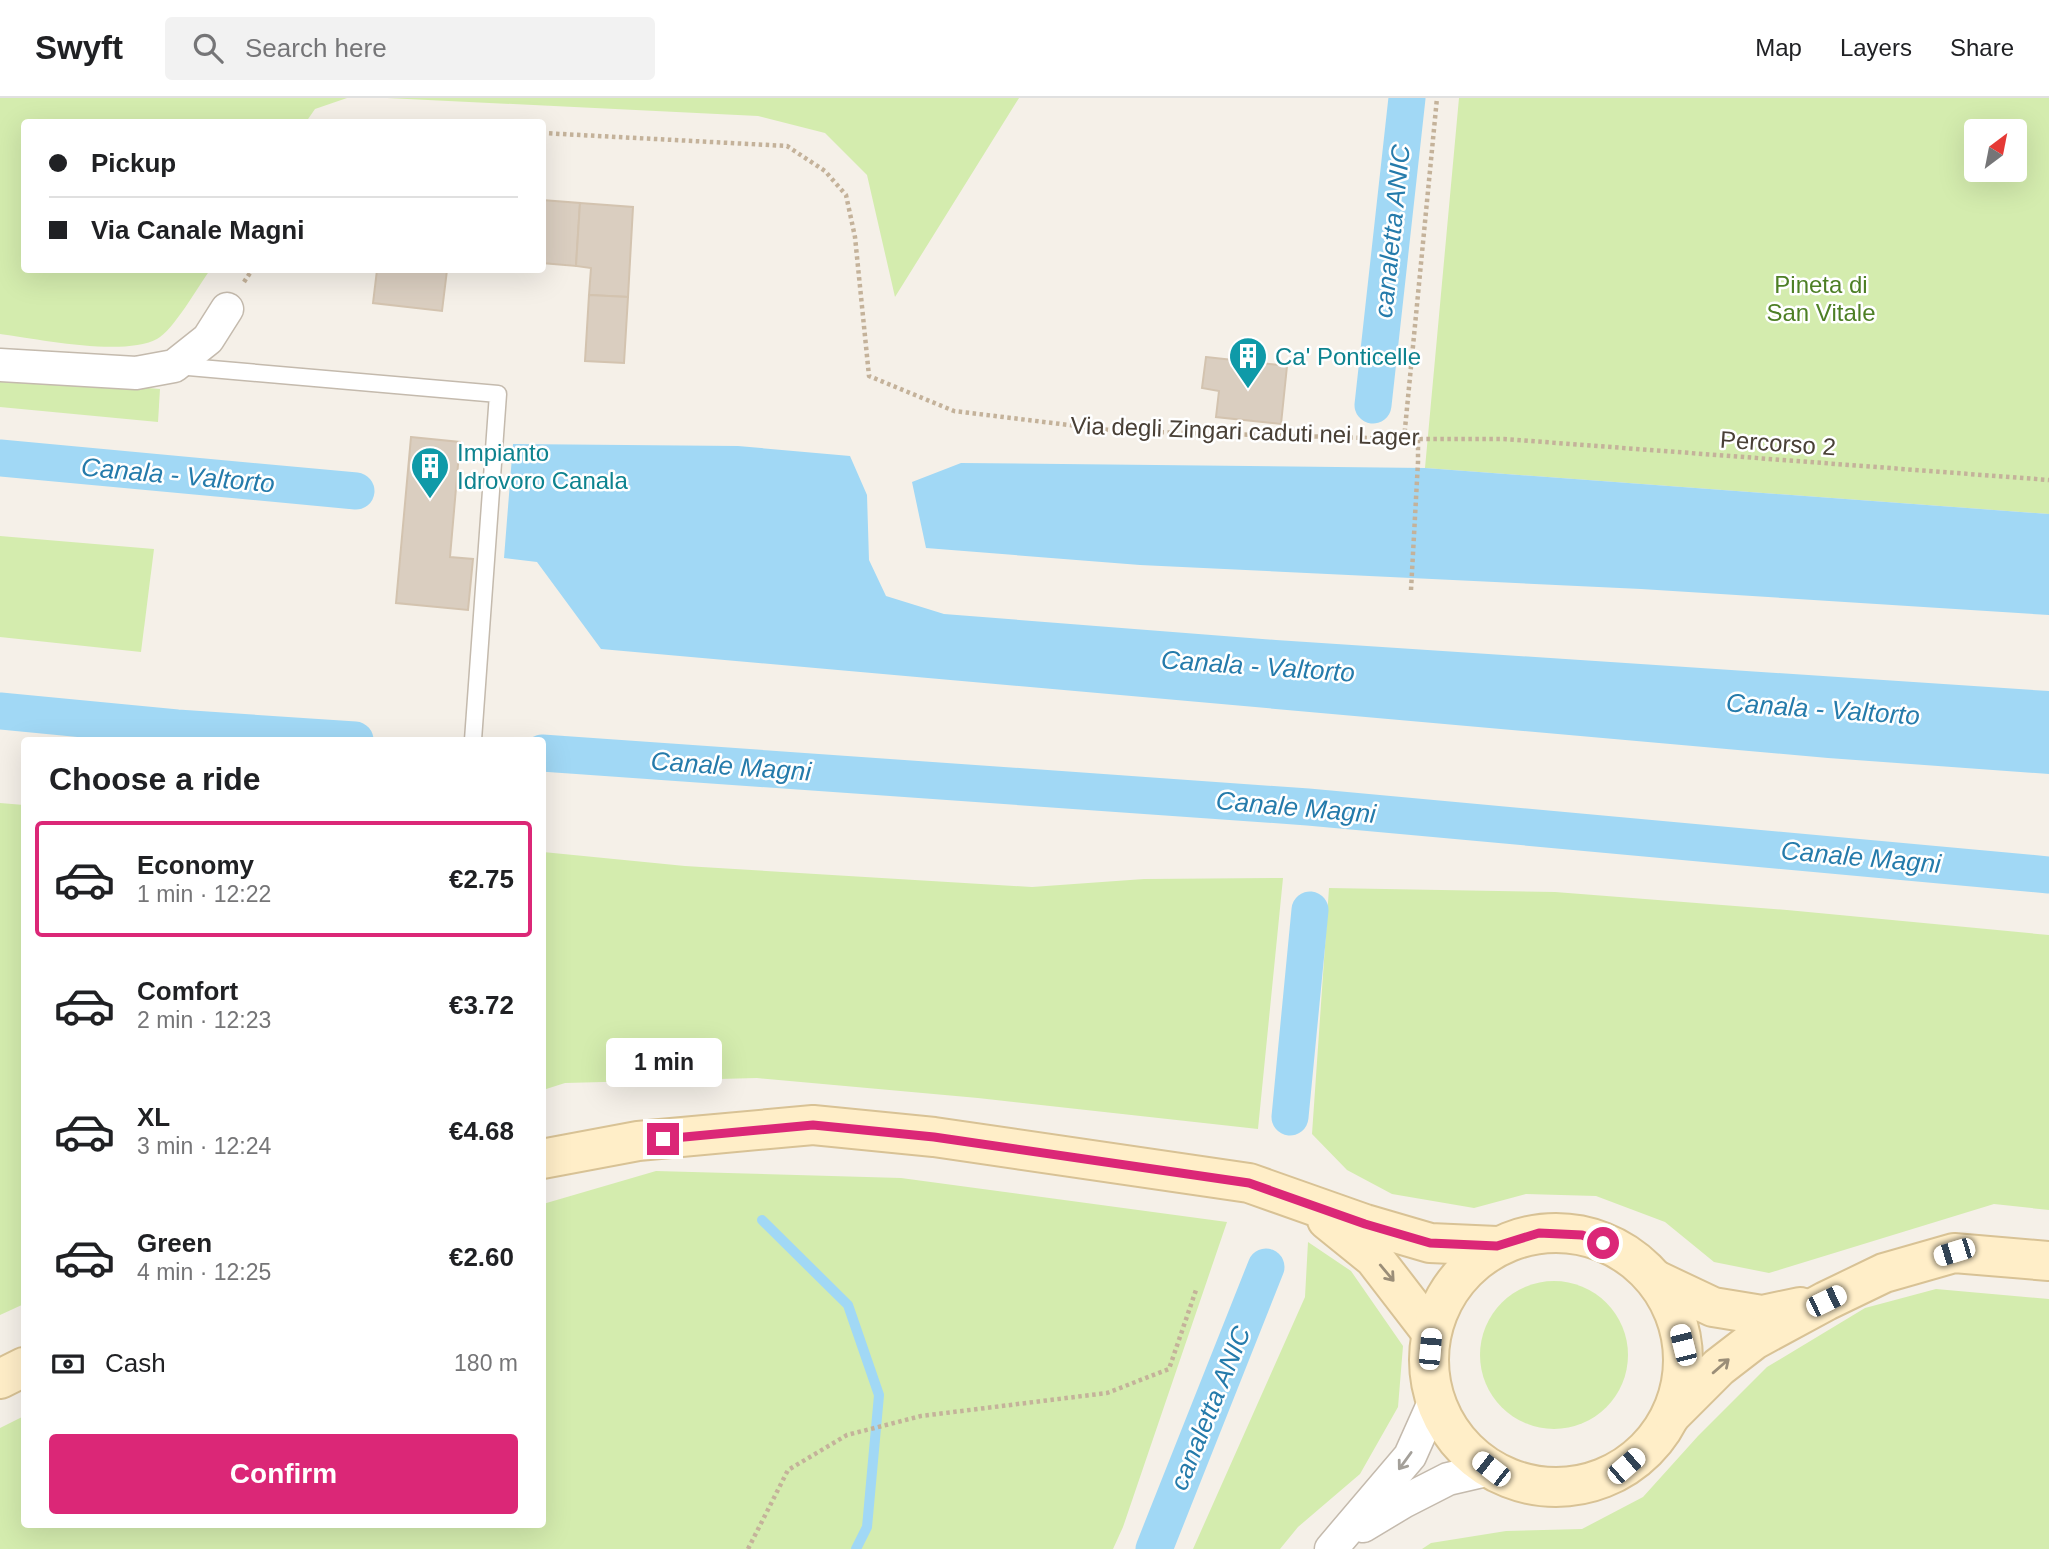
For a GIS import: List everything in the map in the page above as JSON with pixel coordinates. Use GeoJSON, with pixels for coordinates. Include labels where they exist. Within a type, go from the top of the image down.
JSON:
{"type":"FeatureCollection","features":[{"type":"Feature","properties":{"kind":"main road"},"geometry":{"type":"LineString","coordinates":[[546,1158],[638,1141],[813,1125],[934,1137],[1249,1183],[1365,1224],[1430,1243],[1497,1246]]}},
{"type":"Feature","properties":{"kind":"main road"},"geometry":{"type":"LineString","coordinates":[[1249,1183],[1327,1220],[1374,1258],[1431,1332]]}},
{"type":"Feature","properties":{"kind":"main road"},"geometry":{"type":"LineString","coordinates":[[1826,1301],[1762,1315],[1713,1307],[1656,1280],[1623,1251],[1582,1235],[1539,1233],[1497,1246],[1467,1268],[1444,1297],[1431,1332],[1428,1366],[1435,1401],[1448,1428],[1467,1451],[1491,1469],[1524,1483],[1559,1487],[1594,1482],[1626,1466],[1653,1443],[1672,1414],[1719,1367],[1754,1340],[1826,1301],[1884,1273],[1954,1252],[2049,1261]]}},
{"type":"Feature","properties":{"kind":"main road"},"geometry":{"type":"LineString","coordinates":[[1656,1280],[1674,1311],[1683,1345],[1682,1380],[1672,1414]]}},
{"type":"Feature","properties":{"kind":"main road"},"geometry":{"type":"LineString","coordinates":[[0,1379],[21,1368]]}},
{"type":"Feature","properties":{"kind":"street"},"geometry":{"type":"LineString","coordinates":[[0,365],[136,373],[174,366],[208,339],[228,309]]}},
{"type":"Feature","properties":{"kind":"street"},"geometry":{"type":"LineString","coordinates":[[1336,1544],[1410,1456],[1435,1401]]}},
{"type":"Feature","properties":{"kind":"street"},"geometry":{"type":"LineString","coordinates":[[1336,1544],[1403,1502],[1448,1479],[1491,1469]]}},
{"type":"Feature","properties":{"kind":"lane"},"geometry":{"type":"LineString","coordinates":[[174,366],[498,394],[473,737]]}},
{"type":"Feature","properties":{"kind":"path"},"geometry":{"type":"LineString","coordinates":[[1404,439],[1437,98]]}},
{"type":"Feature","properties":{"kind":"path","name":"Via degli Zingari caduti nei Lager"},"geometry":{"type":"LineString","coordinates":[[546,133],[787,146],[825,171],[846,195],[855,237],[869,376],[954,411],[1118,431],[1504,439]]}},
{"type":"Feature","properties":{"kind":"path"},"geometry":{"type":"LineString","coordinates":[[1411,590],[1418,439]]}},
{"type":"Feature","properties":{"kind":"path","name":"Percorso 2"},"geometry":{"type":"LineString","coordinates":[[1504,439],[2049,481]]}},
{"type":"Feature","properties":{"kind":"path"},"geometry":{"type":"LineString","coordinates":[[748,1549],[788,1470],[846,1435],[920,1416],[1107,1393],[1169,1369],[1196,1290]]}},
{"type":"Feature","properties":{"kind":"green space"},"geometry":{"type":"Polygon","coordinates":[[[0,98],[347,98],[315,109],[308,119],[21,119],[21,273],[208,273],[178,318],[157,339],[142,344],[103,347],[0,334],[0,98]]]}},
{"type":"Feature","properties":{"kind":"green space"},"geometry":{"type":"Polygon","coordinates":[[[387,98],[1019,98],[895,297],[867,175],[825,133],[758,116],[387,98]]]}},
{"type":"Feature","properties":{"kind":"green space","name":"Pineta di San Vitale"},"geometry":{"type":"Polygon","coordinates":[[[1459,98],[2049,98],[2049,514],[1425,468],[1459,98]]]}},
{"type":"Feature","properties":{"kind":"green space"},"geometry":{"type":"Polygon","coordinates":[[[0,375],[160,389],[158,422],[0,407],[0,375]]]}},
{"type":"Feature","properties":{"kind":"green space"},"geometry":{"type":"Polygon","coordinates":[[[0,536],[154,549],[141,652],[0,637],[0,536]]]}},
{"type":"Feature","properties":{"kind":"green space"},"geometry":{"type":"Polygon","coordinates":[[[0,803],[21,805],[21,1305],[0,1315],[0,803]]]}},
{"type":"Feature","properties":{"kind":"green space"},"geometry":{"type":"Polygon","coordinates":[[[546,852],[685,866],[1032,887],[1144,879],[1283,878],[1258,1129],[978,1098],[757,1078],[565,1083],[546,1089],[546,852]]]}},
{"type":"Feature","properties":{"kind":"green space"},"geometry":{"type":"Polygon","coordinates":[[[1329,888],[1555,892],[1787,910],[2049,935],[2049,1210],[1994,1204],[1769,1273],[1714,1262],[1665,1222],[1596,1196],[1526,1194],[1474,1208],[1392,1194],[1347,1170],[1312,1134],[1329,888]]]}},
{"type":"Feature","properties":{"kind":"green space"},"geometry":{"type":"Polygon","coordinates":[[[656,1171],[901,1178],[1227,1222],[1123,1527],[1113,1549],[0,1549],[0,1428],[21,1418],[21,1528],[546,1528],[546,1203],[656,1171]]]}},
{"type":"Feature","properties":{"kind":"green space"},"geometry":{"type":"Polygon","coordinates":[[[1308,1242],[1351,1271],[1403,1346],[1398,1407],[1360,1474],[1298,1527],[1280,1549],[1193,1549],[1305,1297],[1308,1242]]]}},
{"type":"Feature","properties":{"kind":"green space"},"geometry":{"type":"Polygon","coordinates":[[[1554,1281],[1582,1287],[1595,1293],[1606,1303],[1616,1314],[1622,1327],[1628,1355],[1622,1383],[1616,1396],[1606,1407],[1595,1417],[1582,1423],[1554,1429],[1526,1423],[1513,1417],[1502,1407],[1492,1396],[1486,1383],[1480,1355],[1486,1327],[1492,1314],[1502,1303],[1513,1293],[1526,1287],[1554,1281]]]}},
{"type":"Feature","properties":{"kind":"green space"},"geometry":{"type":"Polygon","coordinates":[[[1936,1289],[2049,1299],[2049,1549],[1422,1549],[1431,1543],[1506,1531],[1582,1529],[1643,1497],[1698,1436],[1767,1367],[1865,1308],[1936,1289]]]}},
{"type":"Feature","properties":{"kind":"water"},"geometry":{"type":"Polygon","coordinates":[[[513,444],[738,446],[850,456],[867,495],[869,560],[886,596],[944,614],[1276,640],[2049,691],[2049,774],[1828,758],[601,649],[537,562],[504,558],[513,444]]]}},
{"type":"Feature","properties":{"kind":"water"},"geometry":{"type":"Polygon","coordinates":[[[961,463],[1425,468],[2049,514],[2049,615],[1641,589],[1140,565],[926,548],[912,482],[961,463]]]}},
{"type":"Feature","properties":{"kind":"building"},"geometry":{"type":"Polygon","coordinates":[[[546,200],[580,203],[576,266],[546,263],[546,200]]]}},
{"type":"Feature","properties":{"kind":"building"},"geometry":{"type":"Polygon","coordinates":[[[580,203],[633,207],[628,297],[589,295],[591,268],[576,266],[580,203]]]}},
{"type":"Feature","properties":{"kind":"building"},"geometry":{"type":"Polygon","coordinates":[[[377,273],[447,273],[442,311],[373,303],[377,273]]]}},
{"type":"Feature","properties":{"kind":"building"},"geometry":{"type":"Polygon","coordinates":[[[589,295],[628,297],[624,363],[585,361],[589,295]]]}},
{"type":"Feature","properties":{"kind":"building","name":"Ca' Ponticelle"},"geometry":{"type":"Polygon","coordinates":[[[1206,357],[1287,366],[1281,424],[1216,417],[1219,391],[1202,388],[1206,357]]]}},
{"type":"Feature","properties":{"kind":"building","name":"Impianto Idrovoro Canala"},"geometry":{"type":"Polygon","coordinates":[[[411,437],[460,442],[450,557],[473,559],[468,610],[396,603],[411,437]]]}},
{"type":"Feature","properties":{"kind":"waterway","name":"canaletta ANIC"},"geometry":{"type":"LineString","coordinates":[[1373,405],[1407,98]]}},
{"type":"Feature","properties":{"kind":"waterway","name":"Canala - Valtorto"},"geometry":{"type":"LineString","coordinates":[[0,458],[356,491]]}},
{"type":"Feature","properties":{"kind":"waterway","name":"Canale Magni"},"geometry":{"type":"LineString","coordinates":[[0,711],[177,728],[310,737]]}},
{"type":"Feature","properties":{"kind":"waterway","name":"Canale Magni"},"geometry":{"type":"LineString","coordinates":[[546,753],[1308,807],[2049,875]]}},
{"type":"Feature","properties":{"kind":"waterway","name":"canaletta ANIC"},"geometry":{"type":"LineString","coordinates":[[1290,1117],[1310,910]]}},
{"type":"Feature","properties":{"kind":"waterway"},"geometry":{"type":"LineString","coordinates":[[762,1220],[848,1305],[879,1395],[867,1527],[856,1549]]}},
{"type":"Feature","properties":{"kind":"waterway","name":"canaletta ANIC"},"geometry":{"type":"LineString","coordinates":[[1154,1549],[1266,1267]]}},
{"type":"Feature","properties":{"kind":"place","name":"Ca' Ponticelle"},"geometry":{"type":"Point","coordinates":[1248,390]}},
{"type":"Feature","properties":{"kind":"place","name":"Impianto Idrovoro Canala"},"geometry":{"type":"Point","coordinates":[430,500]}},
{"type":"Feature","properties":{"kind":"route"},"geometry":{"type":"LineString","coordinates":[[663,1139],[813,1125],[934,1137],[1249,1183],[1365,1224],[1430,1243],[1497,1246],[1539,1233],[1582,1235],[1603,1243]]}}]}
